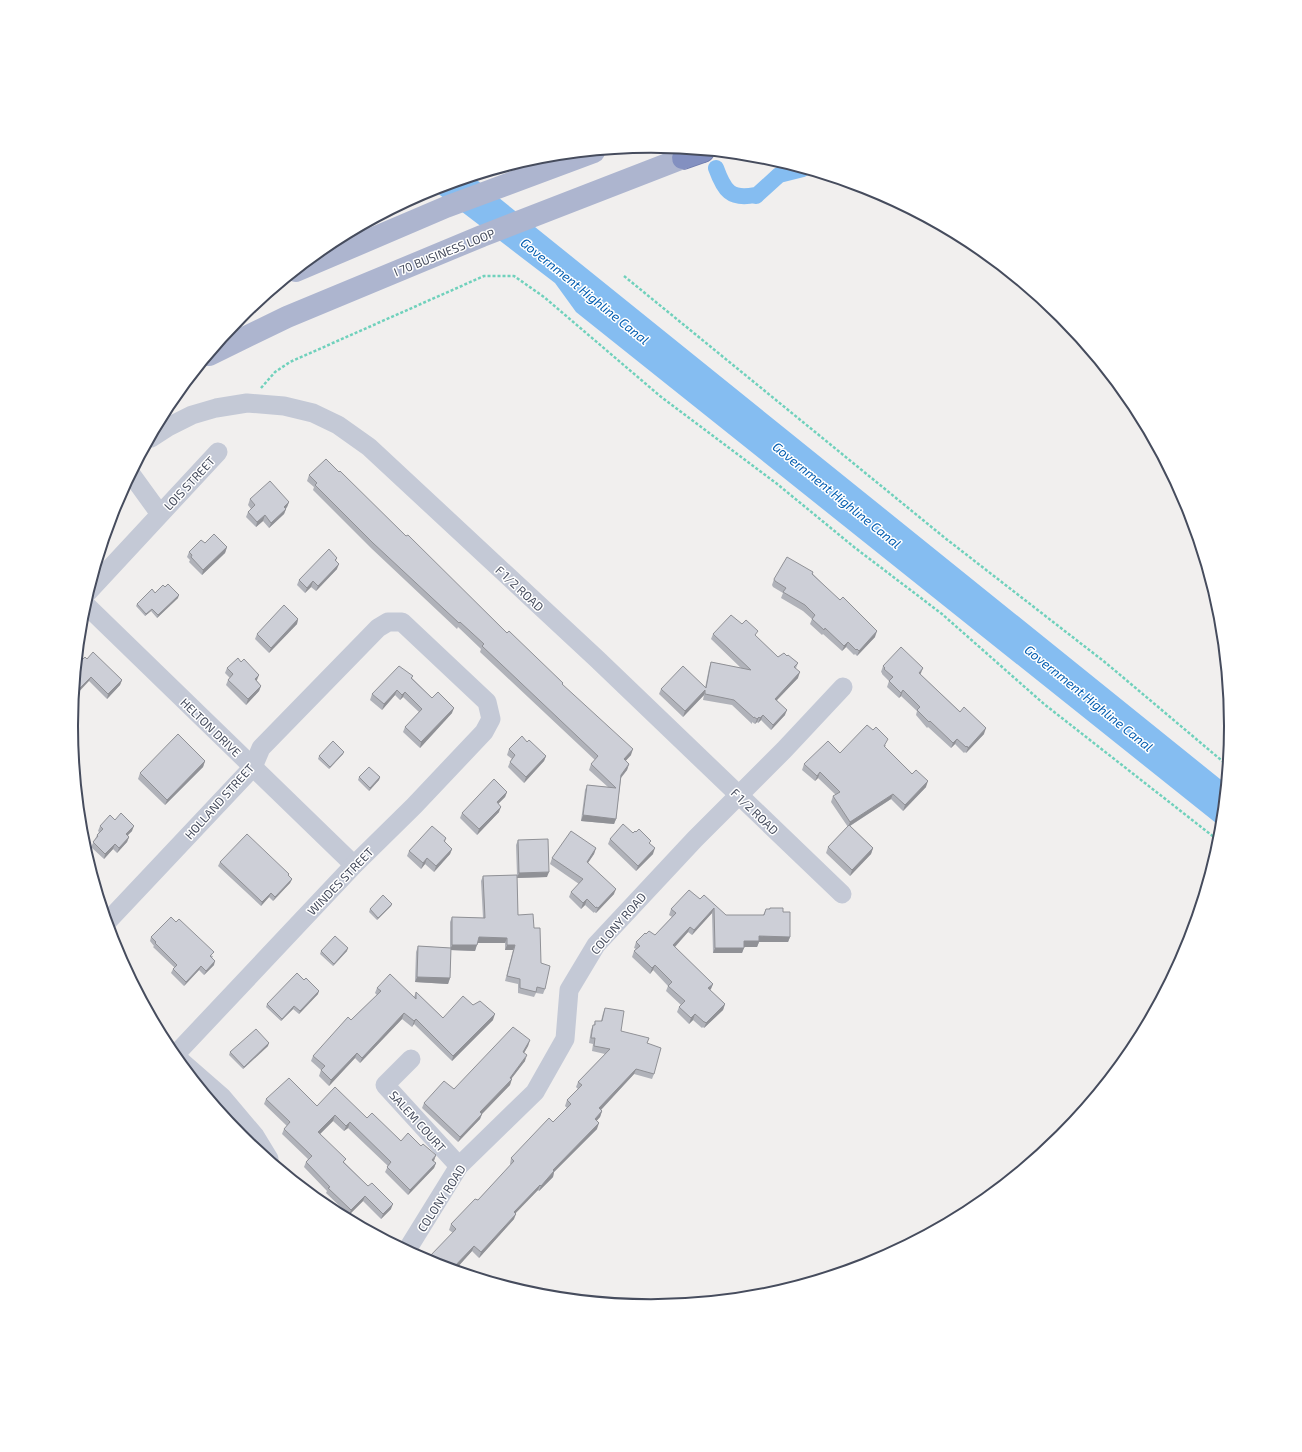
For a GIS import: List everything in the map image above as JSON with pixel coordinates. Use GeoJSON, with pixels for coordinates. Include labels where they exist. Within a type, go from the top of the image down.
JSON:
{"type":"FeatureCollection","features":[{"type":"Feature","properties":{"kind":"main road","name":"I 70 BUSINESS LOOP"},"geometry":{"type":"LineString","coordinates":[[218,351],[287,318],[482,236],[691,154]]}},
{"type":"Feature","properties":{"kind":"main road"},"geometry":{"type":"LineString","coordinates":[[316,262],[446,207],[578,158]]}},
{"type":"Feature","properties":{"kind":"street","name":"F 1/2 ROAD"},"geometry":{"type":"LineString","coordinates":[[159,432],[192,415],[216,408],[247,403],[284,406],[313,413],[338,425],[369,447],[597,659],[842,894]]}},
{"type":"Feature","properties":{"kind":"street","name":"LOIS STREET"},"geometry":{"type":"LineString","coordinates":[[97,582],[218,452]]}},
{"type":"Feature","properties":{"kind":"street","name":"LOIS STREET"},"geometry":{"type":"LineString","coordinates":[[135,478],[160,514]]}},
{"type":"Feature","properties":{"kind":"street","name":"HELTON DRIVE"},"geometry":{"type":"LineString","coordinates":[[90,609],[354,865]]}},
{"type":"Feature","properties":{"kind":"street","name":"HOLLAND STREET"},"geometry":{"type":"LineString","coordinates":[[111,918],[253,767],[261,748],[378,628],[388,622],[402,622],[487,702]]}},
{"type":"Feature","properties":{"kind":"street","name":"COLONY ROAD"},"geometry":{"type":"LineString","coordinates":[[410,1245],[459,1166],[535,1092],[565,1039],[569,990],[596,945],[695,839],[784,750],[843,686]]}},
{"type":"Feature","properties":{"kind":"street","name":"WINDES STREET"},"geometry":{"type":"LineString","coordinates":[[180,1051],[354,865],[414,806],[484,732],[491,719],[487,702]]}},
{"type":"Feature","properties":{"kind":"street","name":"SALEM COURT"},"geometry":{"type":"LineString","coordinates":[[411,1059],[385,1085],[459,1166]]}},
{"type":"Feature","properties":{"kind":"street"},"geometry":{"type":"LineString","coordinates":[[195,1073],[222,1097],[255,1136],[260,1145]]}},
{"type":"Feature","properties":{"kind":"path"},"geometry":{"type":"LineString","coordinates":[[247,403],[275,372],[290,362],[484,276],[514,276],[544,297],[660,396],[776,483],[854,547],[942,614],[1044,704],[1213,836]]}},
{"type":"Feature","properties":{"kind":"path"},"geometry":{"type":"LineString","coordinates":[[624,276],[945,538],[1106,664],[1223,762]]}},
{"type":"Feature","properties":{"kind":"water","name":"Government Highline Canal"},"geometry":{"type":"Polygon","coordinates":[[[477,180],[1221,780],[1215,823],[576,312],[555,283],[439,194],[477,180]]]}},
{"type":"Feature","properties":{"kind":"building"},"geometry":{"type":"Polygon","coordinates":[[[326,459],[406,536],[408,535],[507,633],[509,631],[563,683],[562,684],[633,749],[624,759],[629,764],[621,775],[616,819],[583,815],[587,785],[616,788],[591,764],[598,756],[482,646],[484,644],[460,622],[459,623],[373,543],[315,485],[317,483],[309,475],[326,459]]]}},
{"type":"Feature","properties":{"kind":"building"},"geometry":{"type":"Polygon","coordinates":[[[270,481],[289,502],[284,507],[286,509],[271,523],[265,515],[257,522],[248,512],[255,505],[250,499],[270,481]]]}},
{"type":"Feature","properties":{"kind":"building"},"geometry":{"type":"Polygon","coordinates":[[[214,534],[227,547],[203,570],[191,557],[192,555],[189,552],[201,540],[205,543],[214,534]]]}},
{"type":"Feature","properties":{"kind":"building"},"geometry":{"type":"Polygon","coordinates":[[[329,549],[337,558],[335,560],[339,564],[318,586],[313,581],[307,588],[299,580],[329,549]]]}},
{"type":"Feature","properties":{"kind":"building"},"geometry":{"type":"Polygon","coordinates":[[[787,557],[813,572],[812,574],[840,600],[843,597],[877,631],[859,651],[848,642],[844,646],[825,628],[824,630],[812,619],[815,615],[805,605],[783,592],[786,588],[774,579],[787,557]]]}},
{"type":"Feature","properties":{"kind":"building"},"geometry":{"type":"Polygon","coordinates":[[[168,584],[179,595],[158,615],[152,609],[146,614],[137,604],[152,589],[155,593],[163,585],[165,587],[168,584]]]}},
{"type":"Feature","properties":{"kind":"building"},"geometry":{"type":"Polygon","coordinates":[[[284,605],[298,619],[271,648],[257,634],[284,605]]]}},
{"type":"Feature","properties":{"kind":"building"},"geometry":{"type":"Polygon","coordinates":[[[731,615],[742,624],[746,620],[758,631],[755,635],[778,657],[784,653],[798,663],[794,667],[800,672],[775,699],[787,710],[773,725],[763,715],[757,719],[754,718],[734,700],[705,694],[705,690],[685,711],[661,689],[683,666],[706,688],[711,662],[751,670],[713,634],[731,615]]]}},
{"type":"Feature","properties":{"kind":"building"},"geometry":{"type":"Polygon","coordinates":[[[901,647],[923,668],[919,673],[960,712],[964,707],[986,728],[968,748],[957,739],[953,743],[917,710],[920,707],[903,690],[901,693],[889,681],[893,677],[884,669],[885,668],[883,666],[901,647]]]}},
{"type":"Feature","properties":{"kind":"building"},"geometry":{"type":"Polygon","coordinates":[[[93,652],[122,680],[108,694],[91,677],[79,689],[82,660],[85,657],[87,659],[93,652]]]}},
{"type":"Feature","properties":{"kind":"building"},"geometry":{"type":"Polygon","coordinates":[[[238,658],[241,662],[244,659],[259,675],[255,679],[261,686],[248,699],[228,680],[233,674],[227,668],[238,658]]]}},
{"type":"Feature","properties":{"kind":"building"},"geometry":{"type":"Polygon","coordinates":[[[399,666],[413,676],[411,678],[432,698],[438,692],[454,708],[421,742],[405,727],[422,709],[405,692],[402,695],[397,690],[384,704],[372,694],[399,666]]]}},
{"type":"Feature","properties":{"kind":"building"},"geometry":{"type":"Polygon","coordinates":[[[867,725],[873,730],[876,727],[888,739],[884,746],[912,774],[916,770],[928,781],[905,805],[893,794],[850,822],[833,796],[840,792],[820,772],[817,776],[804,764],[828,741],[840,753],[867,725]]]}},
{"type":"Feature","properties":{"kind":"building"},"geometry":{"type":"Polygon","coordinates":[[[178,734],[205,761],[167,800],[140,773],[178,734]]]}},
{"type":"Feature","properties":{"kind":"building"},"geometry":{"type":"Polygon","coordinates":[[[522,736],[527,742],[529,740],[546,756],[526,777],[510,762],[515,755],[509,749],[522,736]]]}},
{"type":"Feature","properties":{"kind":"building"},"geometry":{"type":"Polygon","coordinates":[[[333,741],[344,752],[330,767],[319,756],[333,741]]]}},
{"type":"Feature","properties":{"kind":"building"},"geometry":{"type":"Polygon","coordinates":[[[369,767],[380,777],[370,788],[359,777],[369,767]]]}},
{"type":"Feature","properties":{"kind":"building"},"geometry":{"type":"Polygon","coordinates":[[[494,779],[507,792],[497,802],[501,807],[479,829],[462,813],[494,779]]]}},
{"type":"Feature","properties":{"kind":"building"},"geometry":{"type":"Polygon","coordinates":[[[121,813],[134,826],[126,834],[129,837],[119,848],[115,844],[105,854],[93,842],[103,829],[100,826],[110,815],[115,820],[121,813]]]}},
{"type":"Feature","properties":{"kind":"building"},"geometry":{"type":"Polygon","coordinates":[[[623,824],[633,833],[639,829],[651,841],[649,843],[655,848],[638,866],[610,839],[623,824]]]}},
{"type":"Feature","properties":{"kind":"building"},"geometry":{"type":"Polygon","coordinates":[[[849,825],[873,848],[852,870],[828,847],[849,825]]]}},
{"type":"Feature","properties":{"kind":"building"},"geometry":{"type":"Polygon","coordinates":[[[432,826],[446,838],[444,841],[452,849],[436,866],[427,858],[423,863],[409,851],[432,826]]]}},
{"type":"Feature","properties":{"kind":"building"},"geometry":{"type":"Polygon","coordinates":[[[571,831],[596,848],[587,862],[616,889],[598,908],[596,908],[587,899],[583,903],[571,892],[583,879],[552,858],[571,831]]]}},
{"type":"Feature","properties":{"kind":"building"},"geometry":{"type":"Polygon","coordinates":[[[247,834],[289,874],[288,875],[292,879],[275,897],[271,893],[262,902],[220,862],[247,834]]]}},
{"type":"Feature","properties":{"kind":"building"},"geometry":{"type":"Polygon","coordinates":[[[548,839],[549,872],[519,873],[518,840],[548,839]]]}},
{"type":"Feature","properties":{"kind":"building"},"geometry":{"type":"Polygon","coordinates":[[[517,875],[518,915],[533,914],[534,928],[540,928],[541,963],[550,966],[545,989],[537,987],[536,992],[520,988],[520,979],[507,976],[515,945],[507,945],[507,938],[479,937],[477,945],[452,945],[452,917],[485,918],[483,876],[517,875]]]}},
{"type":"Feature","properties":{"kind":"building"},"geometry":{"type":"Polygon","coordinates":[[[689,890],[700,899],[704,895],[726,915],[764,915],[766,909],[770,908],[783,908],[783,912],[790,912],[790,937],[759,936],[759,941],[744,941],[744,948],[715,948],[714,908],[694,930],[690,927],[673,945],[713,984],[708,988],[725,1004],[706,1023],[695,1014],[691,1018],[679,1007],[685,1001],[668,986],[672,982],[655,965],[652,968],[634,951],[640,946],[636,942],[645,933],[646,934],[649,931],[655,935],[676,913],[671,909],[689,890]]]}},
{"type":"Feature","properties":{"kind":"building"},"geometry":{"type":"Polygon","coordinates":[[[383,895],[392,904],[378,918],[370,909],[383,895]]]}},
{"type":"Feature","properties":{"kind":"building"},"geometry":{"type":"Polygon","coordinates":[[[171,917],[176,922],[179,919],[214,952],[210,956],[215,961],[206,971],[201,966],[186,982],[173,969],[177,965],[151,937],[171,917]]]}},
{"type":"Feature","properties":{"kind":"building"},"geometry":{"type":"Polygon","coordinates":[[[335,936],[348,948],[334,964],[321,951],[335,936]]]}},
{"type":"Feature","properties":{"kind":"building"},"geometry":{"type":"Polygon","coordinates":[[[418,946],[451,948],[450,978],[417,977],[418,946]]]}},
{"type":"Feature","properties":{"kind":"building"},"geometry":{"type":"Polygon","coordinates":[[[297,973],[304,980],[306,978],[319,991],[300,1011],[294,1006],[282,1019],[267,1004],[297,973]]]}},
{"type":"Feature","properties":{"kind":"building"},"geometry":{"type":"Polygon","coordinates":[[[390,974],[416,999],[416,992],[443,1018],[463,996],[473,1005],[480,1001],[495,1014],[453,1056],[416,1019],[414,1021],[404,1013],[362,1058],[357,1053],[331,1080],[321,1070],[325,1066],[313,1056],[348,1017],[351,1020],[381,991],[377,988],[390,974]]]}},
{"type":"Feature","properties":{"kind":"building"},"geometry":{"type":"Polygon","coordinates":[[[605,1008],[624,1011],[621,1031],[649,1038],[647,1043],[661,1048],[654,1074],[636,1069],[599,1108],[602,1111],[595,1119],[599,1123],[553,1170],[554,1171],[541,1186],[540,1185],[514,1212],[516,1214],[481,1252],[474,1246],[456,1265],[431,1255],[456,1229],[451,1224],[475,1199],[478,1200],[514,1161],[511,1158],[549,1118],[553,1122],[571,1104],[567,1100],[582,1085],[578,1082],[610,1049],[594,1046],[595,1038],[591,1038],[595,1021],[602,1021],[605,1008]]]}},
{"type":"Feature","properties":{"kind":"building"},"geometry":{"type":"Polygon","coordinates":[[[513,1027],[530,1040],[523,1052],[527,1055],[510,1078],[512,1079],[480,1112],[482,1114],[460,1137],[424,1103],[444,1081],[454,1089],[513,1027]]]}},
{"type":"Feature","properties":{"kind":"building"},"geometry":{"type":"Polygon","coordinates":[[[256,1029],[269,1043],[244,1067],[230,1052],[256,1029]]]}},
{"type":"Feature","properties":{"kind":"building"},"geometry":{"type":"Polygon","coordinates":[[[289,1078],[317,1106],[335,1087],[367,1118],[372,1113],[401,1141],[408,1133],[421,1146],[423,1144],[436,1155],[432,1160],[436,1163],[410,1190],[387,1167],[391,1162],[350,1122],[346,1126],[335,1115],[318,1132],[346,1159],[343,1162],[368,1186],[372,1183],[393,1204],[383,1214],[365,1196],[351,1210],[328,1188],[330,1187],[306,1162],[312,1156],[284,1129],[290,1122],[266,1099],[289,1078]]]}},
{"type":"Feature","properties":{"kind":"waterway"},"geometry":{"type":"LineString","coordinates":[[716,168],[725,188],[729,192],[739,196],[756,196],[779,175],[793,172]]}}]}
